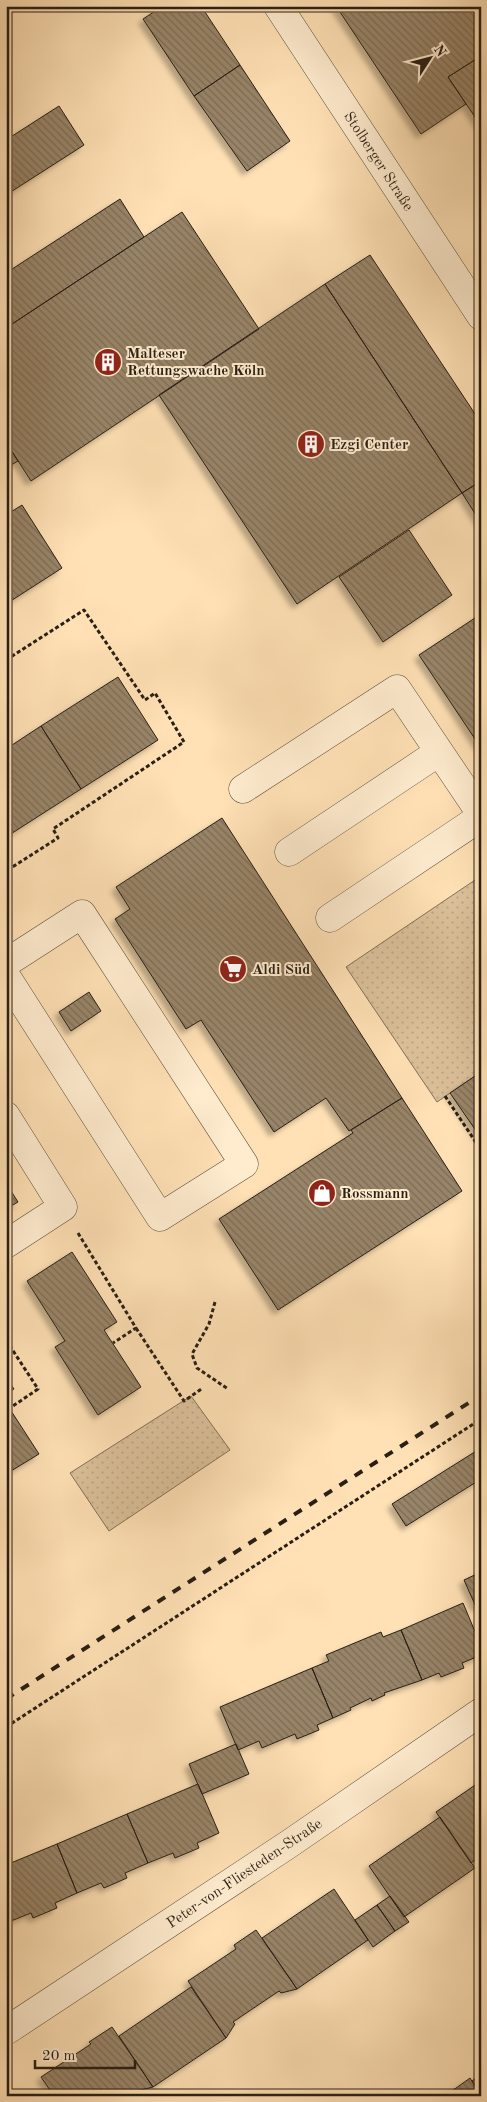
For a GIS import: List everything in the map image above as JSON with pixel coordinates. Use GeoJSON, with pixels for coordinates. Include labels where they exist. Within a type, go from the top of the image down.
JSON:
{"type":"FeatureCollection","features":[{"type":"Feature","properties":{"kind":"street","name":"Stolberger Straße"},"geometry":{"type":"LineString","coordinates":[[278,6],[481,316]]}},
{"type":"Feature","properties":{"kind":"street"},"geometry":{"type":"LineString","coordinates":[[243,788],[397,689],[481,816],[330,918]]}},
{"type":"Feature","properties":{"kind":"street"},"geometry":{"type":"LineString","coordinates":[[289,852],[439,752]]}},
{"type":"Feature","properties":{"kind":"street"},"geometry":{"type":"LineString","coordinates":[[6,963],[82,914],[244,1164],[160,1217],[6,976]]}},
{"type":"Feature","properties":{"kind":"street"},"geometry":{"type":"LineString","coordinates":[[6,1116],[63,1207],[6,1244]]}},
{"type":"Feature","properties":{"kind":"street","name":"Peter-von-Fliesteden-Straße"},"geometry":{"type":"LineString","coordinates":[[6,2031],[289,1844],[481,1712]]}},
{"type":"Feature","properties":{"kind":"path"},"geometry":{"type":"LineString","coordinates":[[6,660],[84,610],[145,700],[155,693],[184,742],[52,829],[58,838],[6,871]]}},
{"type":"Feature","properties":{"kind":"path"},"geometry":{"type":"LineString","coordinates":[[445,1096],[481,1150]]}},
{"type":"Feature","properties":{"kind":"path"},"geometry":{"type":"LineString","coordinates":[[63,1207],[136,1328],[184,1401],[203,1388]]}},
{"type":"Feature","properties":{"kind":"path"},"geometry":{"type":"LineString","coordinates":[[215,1302],[209,1324],[192,1354],[197,1368],[228,1389]]}},
{"type":"Feature","properties":{"kind":"path"},"geometry":{"type":"LineString","coordinates":[[113,1343],[136,1328]]}},
{"type":"Feature","properties":{"kind":"path"},"geometry":{"type":"LineString","coordinates":[[6,1340],[38,1389],[10,1408]]}},
{"type":"Feature","properties":{"kind":"path"},"geometry":{"type":"LineString","coordinates":[[6,1727],[481,1419]]}},
{"type":"Feature","properties":{"kind":"shaded area"},"geometry":{"type":"Polygon","coordinates":[[[481,876],[481,1072],[437,1102],[346,967],[481,876]]]}},
{"type":"Feature","properties":{"kind":"shaded area"},"geometry":{"type":"Polygon","coordinates":[[[191,1396],[230,1450],[109,1531],[70,1473],[191,1396]]]}},
{"type":"Feature","properties":{"kind":"building"},"geometry":{"type":"Polygon","coordinates":[[[163,6],[201,6],[240,65],[194,96],[143,19],[163,6]]]}},
{"type":"Feature","properties":{"kind":"building"},"geometry":{"type":"Polygon","coordinates":[[[336,6],[481,6],[481,56],[448,77],[466,104],[421,134],[336,6]]]}},
{"type":"Feature","properties":{"kind":"building"},"geometry":{"type":"Polygon","coordinates":[[[481,56],[481,126],[448,77],[481,56]]]}},
{"type":"Feature","properties":{"kind":"building"},"geometry":{"type":"Polygon","coordinates":[[[240,65],[290,141],[247,171],[194,96],[240,65]]]}},
{"type":"Feature","properties":{"kind":"building"},"geometry":{"type":"Polygon","coordinates":[[[59,106],[84,145],[6,195],[6,140],[59,106]]]}},
{"type":"Feature","properties":{"kind":"building"},"geometry":{"type":"Polygon","coordinates":[[[120,199],[144,237],[6,328],[6,273],[120,199]]]}},
{"type":"Feature","properties":{"kind":"building","name":"Malteser Rettungswache Köln"},"geometry":{"type":"Polygon","coordinates":[[[182,212],[259,329],[31,481],[6,442],[6,328],[182,212]]]}},
{"type":"Feature","properties":{"kind":"building"},"geometry":{"type":"Polygon","coordinates":[[[370,255],[481,423],[481,481],[462,493],[325,284],[370,255]]]}},
{"type":"Feature","properties":{"kind":"building","name":"Ezgi Center"},"geometry":{"type":"Polygon","coordinates":[[[325,284],[462,493],[297,604],[159,395],[325,284]]]}},
{"type":"Feature","properties":{"kind":"building"},"geometry":{"type":"Polygon","coordinates":[[[6,442],[18,461],[6,468],[6,442]]]}},
{"type":"Feature","properties":{"kind":"building"},"geometry":{"type":"Polygon","coordinates":[[[481,481],[481,523],[462,493],[481,481]]]}},
{"type":"Feature","properties":{"kind":"building"},"geometry":{"type":"Polygon","coordinates":[[[22,505],[62,568],[6,604],[6,515],[22,505]]]}},
{"type":"Feature","properties":{"kind":"building"},"geometry":{"type":"Polygon","coordinates":[[[409,530],[452,595],[383,642],[339,577],[409,530]]]}},
{"type":"Feature","properties":{"kind":"building"},"geometry":{"type":"Polygon","coordinates":[[[481,614],[481,748],[419,655],[481,614]]]}},
{"type":"Feature","properties":{"kind":"building"},"geometry":{"type":"Polygon","coordinates":[[[118,677],[158,740],[81,789],[41,726],[118,677]]]}},
{"type":"Feature","properties":{"kind":"building"},"geometry":{"type":"Polygon","coordinates":[[[41,726],[81,789],[6,837],[6,749],[41,726]]]}},
{"type":"Feature","properties":{"kind":"building","name":"Aldi Süd"},"geometry":{"type":"Polygon","coordinates":[[[222,818],[402,1098],[349,1131],[326,1098],[274,1132],[201,1020],[186,1029],[115,919],[130,909],[116,887],[222,818]]]}},
{"type":"Feature","properties":{"kind":"building"},"geometry":{"type":"Polygon","coordinates":[[[89,992],[101,1011],[71,1031],[59,1012],[89,992]]]}},
{"type":"Feature","properties":{"kind":"building"},"geometry":{"type":"Polygon","coordinates":[[[481,1072],[481,1138],[450,1093],[481,1072]]]}},
{"type":"Feature","properties":{"kind":"building"},"geometry":{"type":"Polygon","coordinates":[[[402,1098],[462,1191],[278,1310],[219,1219],[353,1133],[351,1130],[402,1098]]]}},
{"type":"Feature","properties":{"kind":"building"},"geometry":{"type":"Polygon","coordinates":[[[6,1183],[18,1202],[6,1209],[6,1183]]]}},
{"type":"Feature","properties":{"kind":"building"},"geometry":{"type":"Polygon","coordinates":[[[72,1252],[117,1322],[104,1330],[141,1387],[98,1415],[55,1347],[65,1341],[27,1281],[72,1252]]]}},
{"type":"Feature","properties":{"kind":"building"},"geometry":{"type":"Polygon","coordinates":[[[6,1377],[14,1389],[6,1394],[6,1377]]]}},
{"type":"Feature","properties":{"kind":"building"},"geometry":{"type":"Polygon","coordinates":[[[6,1403],[39,1454],[6,1474],[6,1403]]]}},
{"type":"Feature","properties":{"kind":"building"},"geometry":{"type":"Polygon","coordinates":[[[481,1448],[481,1479],[406,1526],[392,1504],[481,1448]]]}},
{"type":"Feature","properties":{"kind":"building"},"geometry":{"type":"Polygon","coordinates":[[[481,1572],[481,1605],[476,1607],[464,1580],[481,1572]]]}},
{"type":"Feature","properties":{"kind":"building"},"geometry":{"type":"Polygon","coordinates":[[[463,1603],[481,1646],[481,1655],[462,1663],[464,1668],[441,1677],[439,1673],[422,1680],[401,1630],[463,1603]]]}},
{"type":"Feature","properties":{"kind":"building"},"geometry":{"type":"Polygon","coordinates":[[[401,1630],[422,1680],[384,1693],[385,1695],[372,1701],[371,1698],[333,1718],[312,1668],[329,1661],[326,1655],[381,1632],[383,1637],[401,1630]]]}},
{"type":"Feature","properties":{"kind":"building"},"geometry":{"type":"Polygon","coordinates":[[[312,1668],[333,1718],[317,1725],[319,1730],[297,1739],[295,1734],[262,1748],[259,1741],[238,1750],[220,1707],[312,1668]]]}},
{"type":"Feature","properties":{"kind":"building"},"geometry":{"type":"Polygon","coordinates":[[[236,1744],[249,1774],[202,1794],[189,1764],[236,1744]]]}},
{"type":"Feature","properties":{"kind":"building"},"geometry":{"type":"Polygon","coordinates":[[[481,1781],[481,1856],[471,1863],[436,1812],[481,1781]]]}},
{"type":"Feature","properties":{"kind":"building"},"geometry":{"type":"Polygon","coordinates":[[[198,1784],[219,1833],[197,1843],[199,1848],[175,1858],[173,1853],[148,1863],[127,1814],[198,1784]]]}},
{"type":"Feature","properties":{"kind":"building"},"geometry":{"type":"Polygon","coordinates":[[[127,1814],[148,1863],[125,1873],[127,1878],[104,1888],[101,1883],[77,1893],[57,1844],[127,1814]]]}},
{"type":"Feature","properties":{"kind":"building"},"geometry":{"type":"Polygon","coordinates":[[[440,1817],[475,1868],[404,1917],[369,1866],[440,1817]]]}},
{"type":"Feature","properties":{"kind":"building"},"geometry":{"type":"Polygon","coordinates":[[[57,1844],[77,1893],[55,1903],[57,1908],[33,1918],[31,1913],[6,1923],[6,1865],[57,1844]]]}},
{"type":"Feature","properties":{"kind":"building"},"geometry":{"type":"Polygon","coordinates":[[[334,1889],[368,1940],[297,1989],[262,1938],[334,1889]]]}},
{"type":"Feature","properties":{"kind":"building"},"geometry":{"type":"Polygon","coordinates":[[[390,1896],[409,1922],[395,1931],[377,1905],[390,1896]]]}},
{"type":"Feature","properties":{"kind":"building"},"geometry":{"type":"Polygon","coordinates":[[[377,1905],[395,1931],[373,1947],[355,1920],[377,1905]]]}},
{"type":"Feature","properties":{"kind":"building"},"geometry":{"type":"Polygon","coordinates":[[[256,1930],[297,1989],[281,1993],[279,1991],[233,2022],[235,2024],[226,2038],[188,1981],[236,1949],[234,1945],[256,1930]]]}},
{"type":"Feature","properties":{"kind":"building"},"geometry":{"type":"Polygon","coordinates":[[[191,1987],[226,2038],[153,2087],[119,2036],[191,1987]]]}},
{"type":"Feature","properties":{"kind":"building"},"geometry":{"type":"Polygon","coordinates":[[[112,2027],[153,2087],[136,2090],[127,2096],[54,2096],[41,2077],[91,2044],[89,2042],[112,2027]]]}},
{"type":"Feature","properties":{"kind":"building"},"geometry":{"type":"Polygon","coordinates":[[[481,2074],[481,2094],[472,2081],[481,2074]]]}},
{"type":"Feature","properties":{"kind":"building"},"geometry":{"type":"Polygon","coordinates":[[[470,2078],[481,2096],[445,2096],[470,2078]]]}},
{"type":"Feature","properties":{"kind":"railway"},"geometry":{"type":"LineString","coordinates":[[6,1699],[481,1395]]}},
{"type":"Feature","properties":{"kind":"place","name":"Malteser Rettungswache Köln"},"geometry":{"type":"Point","coordinates":[108,362]}},
{"type":"Feature","properties":{"kind":"place","name":"Ezgi Center"},"geometry":{"type":"Point","coordinates":[311,444]}},
{"type":"Feature","properties":{"kind":"place","name":"Aldi Süd"},"geometry":{"type":"Point","coordinates":[233,969]}},
{"type":"Feature","properties":{"kind":"place","name":"Rossmann"},"geometry":{"type":"Point","coordinates":[322,1193]}}]}
